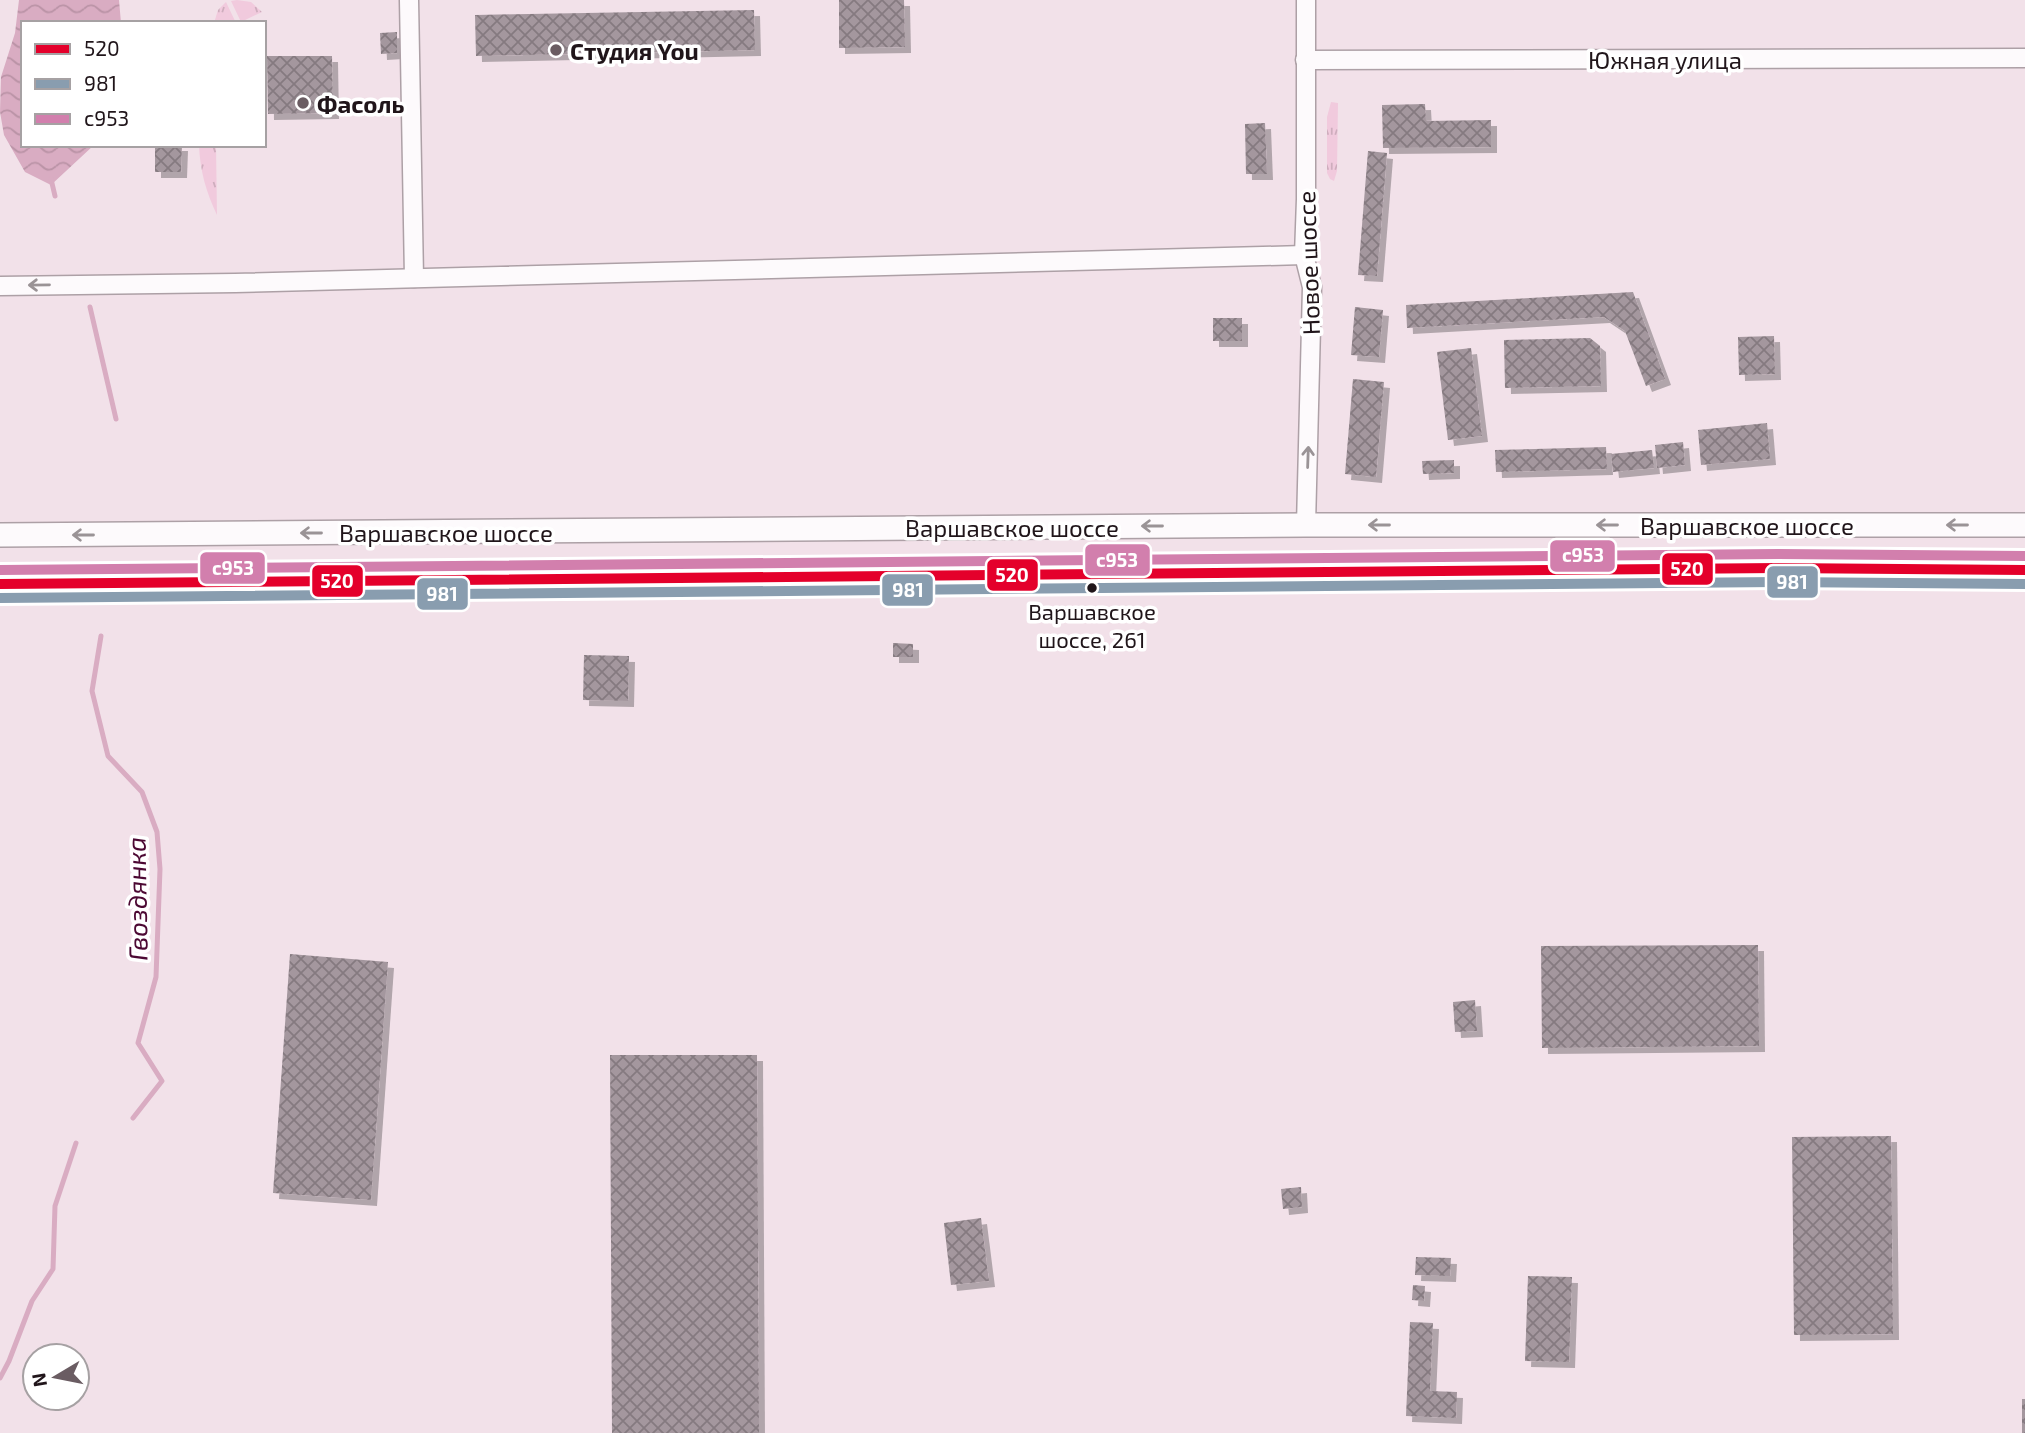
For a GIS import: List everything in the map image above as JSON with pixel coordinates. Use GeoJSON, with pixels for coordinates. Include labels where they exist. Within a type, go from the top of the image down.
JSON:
{"type":"FeatureCollection","features":[{"type":"Feature","properties":{"kind":"main road","name":"Варшавское шоссе"},"geometry":{"type":"LineString","coordinates":[[0,535],[1306,525],[2025,525]]}},
{"type":"Feature","properties":{"kind":"main road","name":"Варшавское шоссе"},"geometry":{"type":"LineString","coordinates":[[0,584],[1778,568],[2025,570]]}},
{"type":"Feature","properties":{"kind":"street"},"geometry":{"type":"LineString","coordinates":[[409,0],[414,278]]}},
{"type":"Feature","properties":{"kind":"street","name":"Новое шоссе"},"geometry":{"type":"LineString","coordinates":[[1306,0],[1304,255],[1312,287],[1306,525]]}},
{"type":"Feature","properties":{"kind":"street","name":"Южная улица"},"geometry":{"type":"LineString","coordinates":[[1305,60],[2025,58]]}},
{"type":"Feature","properties":{"kind":"street"},"geometry":{"type":"LineString","coordinates":[[0,286],[1304,255]]}},
{"type":"Feature","properties":{"kind":"green space"},"geometry":{"type":"Polygon","coordinates":[[[231,1],[251,2],[262,12],[241,21],[231,1]]]}},
{"type":"Feature","properties":{"kind":"green space"},"geometry":{"type":"Polygon","coordinates":[[[226,2],[235,21],[215,21],[218,10],[226,2]]]}},
{"type":"Feature","properties":{"kind":"green space"},"geometry":{"type":"Polygon","coordinates":[[[1331,102],[1338,103],[1337,171],[1334,181],[1327,173],[1327,117],[1331,102]]]}},
{"type":"Feature","properties":{"kind":"green space"},"geometry":{"type":"Polygon","coordinates":[[[199,147],[216,147],[217,215],[204,181],[199,147]]]}},
{"type":"Feature","properties":{"kind":"water"},"geometry":{"type":"Polygon","coordinates":[[[19,0],[119,0],[121,21],[21,21],[21,147],[92,147],[51,185],[25,172],[4,135],[0,112],[1,77],[15,33],[19,0]]]}},
{"type":"Feature","properties":{"kind":"building"},"geometry":{"type":"Polygon","coordinates":[[[839,0],[904,0],[905,47],[839,48],[839,0]]]}},
{"type":"Feature","properties":{"kind":"building"},"geometry":{"type":"Polygon","coordinates":[[[754,10],[755,50],[476,56],[475,15],[754,10]]]}},
{"type":"Feature","properties":{"kind":"building"},"geometry":{"type":"Polygon","coordinates":[[[397,32],[397,53],[381,54],[380,33],[397,32]]]}},
{"type":"Feature","properties":{"kind":"building"},"geometry":{"type":"Polygon","coordinates":[[[267,56],[332,56],[333,113],[268,114],[267,56]]]}},
{"type":"Feature","properties":{"kind":"building"},"geometry":{"type":"Polygon","coordinates":[[[1425,104],[1426,121],[1491,120],[1491,147],[1383,148],[1382,105],[1425,104]]]}},
{"type":"Feature","properties":{"kind":"building"},"geometry":{"type":"Polygon","coordinates":[[[1265,123],[1267,174],[1246,174],[1245,124],[1265,123]]]}},
{"type":"Feature","properties":{"kind":"building"},"geometry":{"type":"Polygon","coordinates":[[[155,147],[182,147],[181,172],[155,172],[155,147]]]}},
{"type":"Feature","properties":{"kind":"building"},"geometry":{"type":"Polygon","coordinates":[[[1368,151],[1387,153],[1377,276],[1358,275],[1368,151]]]}},
{"type":"Feature","properties":{"kind":"building"},"geometry":{"type":"Polygon","coordinates":[[[1633,292],[1665,379],[1646,386],[1625,331],[1604,317],[1407,328],[1406,305],[1633,292]]]}},
{"type":"Feature","properties":{"kind":"building"},"geometry":{"type":"Polygon","coordinates":[[[1355,307],[1383,310],[1379,357],[1351,355],[1355,307]]]}},
{"type":"Feature","properties":{"kind":"building"},"geometry":{"type":"Polygon","coordinates":[[[1213,318],[1242,318],[1242,341],[1213,341],[1213,318]]]}},
{"type":"Feature","properties":{"kind":"building"},"geometry":{"type":"Polygon","coordinates":[[[1774,336],[1775,374],[1739,375],[1738,337],[1774,336]]]}},
{"type":"Feature","properties":{"kind":"building"},"geometry":{"type":"Polygon","coordinates":[[[1590,338],[1600,346],[1601,386],[1505,388],[1504,340],[1590,338]]]}},
{"type":"Feature","properties":{"kind":"building"},"geometry":{"type":"Polygon","coordinates":[[[1471,348],[1482,436],[1448,440],[1437,352],[1471,348]]]}},
{"type":"Feature","properties":{"kind":"building"},"geometry":{"type":"Polygon","coordinates":[[[1353,379],[1384,382],[1376,477],[1345,474],[1353,379]]]}},
{"type":"Feature","properties":{"kind":"building"},"geometry":{"type":"Polygon","coordinates":[[[1767,423],[1770,459],[1701,465],[1698,430],[1767,423]]]}},
{"type":"Feature","properties":{"kind":"building"},"geometry":{"type":"Polygon","coordinates":[[[1683,442],[1685,465],[1657,468],[1655,445],[1683,442]]]}},
{"type":"Feature","properties":{"kind":"building"},"geometry":{"type":"Polygon","coordinates":[[[1606,447],[1607,469],[1496,472],[1495,450],[1606,447]]]}},
{"type":"Feature","properties":{"kind":"building"},"geometry":{"type":"Polygon","coordinates":[[[1652,450],[1654,468],[1613,472],[1611,454],[1652,450]]]}},
{"type":"Feature","properties":{"kind":"building"},"geometry":{"type":"Polygon","coordinates":[[[1454,460],[1454,473],[1423,474],[1422,461],[1454,460]]]}},
{"type":"Feature","properties":{"kind":"building"},"geometry":{"type":"Polygon","coordinates":[[[893,643],[913,644],[913,657],[893,657],[893,643]]]}},
{"type":"Feature","properties":{"kind":"building"},"geometry":{"type":"Polygon","coordinates":[[[584,655],[629,656],[628,701],[583,700],[584,655]]]}},
{"type":"Feature","properties":{"kind":"building"},"geometry":{"type":"Polygon","coordinates":[[[1758,945],[1759,1046],[1542,1048],[1541,946],[1758,945]]]}},
{"type":"Feature","properties":{"kind":"building"},"geometry":{"type":"Polygon","coordinates":[[[290,954],[388,962],[371,1200],[273,1193],[290,954]]]}},
{"type":"Feature","properties":{"kind":"building"},"geometry":{"type":"Polygon","coordinates":[[[1475,1000],[1477,1031],[1455,1032],[1453,1002],[1475,1000]]]}},
{"type":"Feature","properties":{"kind":"building"},"geometry":{"type":"Polygon","coordinates":[[[610,1055],[757,1055],[759,1433],[612,1433],[610,1055]]]}},
{"type":"Feature","properties":{"kind":"building"},"geometry":{"type":"Polygon","coordinates":[[[1891,1136],[1893,1334],[1794,1335],[1792,1137],[1891,1136]]]}},
{"type":"Feature","properties":{"kind":"building"},"geometry":{"type":"Polygon","coordinates":[[[1301,1187],[1302,1207],[1283,1209],[1281,1189],[1301,1187]]]}},
{"type":"Feature","properties":{"kind":"building"},"geometry":{"type":"Polygon","coordinates":[[[981,1218],[989,1281],[951,1285],[944,1223],[981,1218]]]}},
{"type":"Feature","properties":{"kind":"building"},"geometry":{"type":"Polygon","coordinates":[[[1416,1257],[1451,1258],[1450,1276],[1415,1275],[1416,1257]]]}},
{"type":"Feature","properties":{"kind":"building"},"geometry":{"type":"Polygon","coordinates":[[[1528,1276],[1572,1277],[1569,1362],[1525,1361],[1528,1276]]]}},
{"type":"Feature","properties":{"kind":"building"},"geometry":{"type":"Polygon","coordinates":[[[1413,1285],[1425,1286],[1424,1301],[1412,1300],[1413,1285]]]}},
{"type":"Feature","properties":{"kind":"building"},"geometry":{"type":"Polygon","coordinates":[[[1410,1322],[1433,1323],[1430,1391],[1457,1392],[1456,1418],[1406,1416],[1410,1322]]]}},
{"type":"Feature","properties":{"kind":"building"},"geometry":{"type":"Polygon","coordinates":[[[2022,1399],[2025,1399],[2025,1433],[2022,1433],[2022,1399]]]}},
{"type":"Feature","properties":{"kind":"waterway","name":"Гвоздянка"},"geometry":{"type":"LineString","coordinates":[[51,179],[55,196]]}},
{"type":"Feature","properties":{"kind":"waterway","name":"Гвоздянка"},"geometry":{"type":"LineString","coordinates":[[90,307],[116,419]]}},
{"type":"Feature","properties":{"kind":"waterway","name":"Гвоздянка"},"geometry":{"type":"LineString","coordinates":[[101,636],[92,691],[108,756],[142,792],[157,832],[160,869],[156,977],[138,1043],[162,1081],[133,1118]]}},
{"type":"Feature","properties":{"kind":"waterway","name":"Гвоздянка"},"geometry":{"type":"LineString","coordinates":[[0,1378],[32,1301],[53,1269],[55,1206],[76,1143]]}},
{"type":"Feature","properties":{"kind":"transit line","name":"с953"},"geometry":{"type":"LineString","coordinates":[[0,570],[1778,554],[2025,556]]}},
{"type":"Feature","properties":{"kind":"transit line","name":"520"},"geometry":{"type":"LineString","coordinates":[[0,584],[1778,568],[2025,570]]}},
{"type":"Feature","properties":{"kind":"transit line","name":"981"},"geometry":{"type":"LineString","coordinates":[[0,598],[1778,582],[2025,584]]}},
{"type":"Feature","properties":{"kind":"place","name":"Студия You"},"geometry":{"type":"Point","coordinates":[556,50]}},
{"type":"Feature","properties":{"kind":"place","name":"Фасоль"},"geometry":{"type":"Point","coordinates":[303,103]}},
{"type":"Feature","properties":{"kind":"place","name":"Варшавское шоссе, 261"},"geometry":{"type":"Point","coordinates":[1092,588]}}]}
